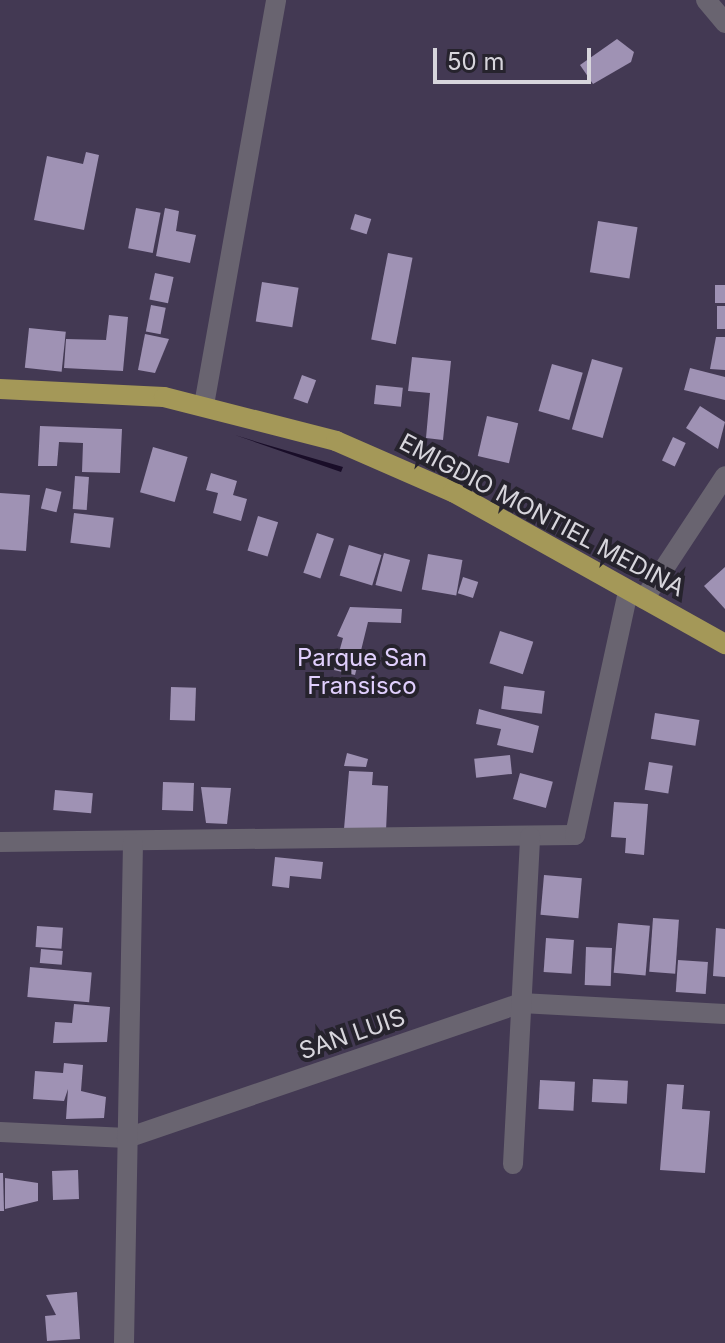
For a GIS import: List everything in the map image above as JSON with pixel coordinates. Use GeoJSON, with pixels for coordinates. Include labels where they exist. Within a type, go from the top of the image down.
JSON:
{"type":"FeatureCollection","features":[{"type":"Feature","properties":{"kind":"main road","name":"EMIGDIO MONTIEL MEDINA"},"geometry":{"type":"LineString","coordinates":[[0,389],[204,405],[403,466],[725,644]]}},
{"type":"Feature","properties":{"kind":"street"},"geometry":{"type":"LineString","coordinates":[[204,405],[276,0]]}},
{"type":"Feature","properties":{"kind":"street"},"geometry":{"type":"LineString","coordinates":[[706,0],[725,23]]}},
{"type":"Feature","properties":{"kind":"street"},"geometry":{"type":"LineString","coordinates":[[0,842],[530,843],[575,835],[636,595],[725,476]]}},
{"type":"Feature","properties":{"kind":"street"},"geometry":{"type":"LineString","coordinates":[[124,1343],[133,843]]}},
{"type":"Feature","properties":{"kind":"street"},"geometry":{"type":"LineString","coordinates":[[513,1164],[530,843]]}},
{"type":"Feature","properties":{"kind":"street","name":"SAN LUIS"},"geometry":{"type":"LineString","coordinates":[[0,1132],[127,1138],[521,1003],[725,1014]]}},
{"type":"Feature","properties":{"kind":"green space","name":"Parque San Fransisco"},"geometry":{"type":"Polygon","coordinates":[[[0,0],[725,0],[725,1343],[0,1343],[0,0]]]}},
{"type":"Feature","properties":{"kind":"shaded area"},"geometry":{"type":"Polygon","coordinates":[[[235,435],[264,444],[343,467],[341,472],[235,435]]]}},
{"type":"Feature","properties":{"kind":"building"},"geometry":{"type":"Polygon","coordinates":[[[617,39],[634,52],[631,62],[593,84],[580,65],[617,39]]]}},
{"type":"Feature","properties":{"kind":"building"},"geometry":{"type":"Polygon","coordinates":[[[86,152],[99,155],[84,230],[34,220],[47,156],[83,164],[86,152]]]}},
{"type":"Feature","properties":{"kind":"building"},"geometry":{"type":"Polygon","coordinates":[[[136,208],[161,213],[153,253],[128,248],[136,208]]]}},
{"type":"Feature","properties":{"kind":"building"},"geometry":{"type":"Polygon","coordinates":[[[165,208],[179,211],[176,231],[196,235],[190,263],[156,256],[165,208]]]}},
{"type":"Feature","properties":{"kind":"building"},"geometry":{"type":"Polygon","coordinates":[[[355,214],[371,219],[367,234],[350,229],[355,214]]]}},
{"type":"Feature","properties":{"kind":"building"},"geometry":{"type":"Polygon","coordinates":[[[598,221],[638,227],[629,279],[590,272],[598,221]]]}},
{"type":"Feature","properties":{"kind":"building"},"geometry":{"type":"Polygon","coordinates":[[[388,253],[413,258],[396,344],[371,339],[388,253]]]}},
{"type":"Feature","properties":{"kind":"building"},"geometry":{"type":"Polygon","coordinates":[[[155,273],[174,277],[168,303],[149,299],[155,273]]]}},
{"type":"Feature","properties":{"kind":"building"},"geometry":{"type":"Polygon","coordinates":[[[262,282],[299,288],[292,327],[256,322],[262,282]]]}},
{"type":"Feature","properties":{"kind":"building"},"geometry":{"type":"Polygon","coordinates":[[[715,285],[725,285],[725,303],[715,303],[715,285]]]}},
{"type":"Feature","properties":{"kind":"building"},"geometry":{"type":"Polygon","coordinates":[[[151,305],[166,308],[161,334],[146,332],[151,305]]]}},
{"type":"Feature","properties":{"kind":"building"},"geometry":{"type":"Polygon","coordinates":[[[717,306],[725,306],[725,329],[717,329],[717,306]]]}},
{"type":"Feature","properties":{"kind":"building"},"geometry":{"type":"Polygon","coordinates":[[[109,315],[128,317],[123,371],[64,368],[66,339],[106,340],[109,315]]]}},
{"type":"Feature","properties":{"kind":"building"},"geometry":{"type":"Polygon","coordinates":[[[29,328],[66,332],[62,372],[25,368],[29,328]]]}},
{"type":"Feature","properties":{"kind":"building"},"geometry":{"type":"Polygon","coordinates":[[[145,334],[169,339],[155,373],[138,370],[145,334]]]}},
{"type":"Feature","properties":{"kind":"building"},"geometry":{"type":"Polygon","coordinates":[[[716,337],[725,337],[725,370],[710,369],[716,337]]]}},
{"type":"Feature","properties":{"kind":"building"},"geometry":{"type":"Polygon","coordinates":[[[412,357],[451,361],[443,440],[426,438],[430,393],[408,391],[412,357]]]}},
{"type":"Feature","properties":{"kind":"building"},"geometry":{"type":"Polygon","coordinates":[[[592,359],[623,368],[603,438],[572,429],[592,359]]]}},
{"type":"Feature","properties":{"kind":"building"},"geometry":{"type":"Polygon","coordinates":[[[552,364],[583,373],[569,420],[538,411],[552,364]]]}},
{"type":"Feature","properties":{"kind":"building"},"geometry":{"type":"Polygon","coordinates":[[[690,368],[725,377],[725,400],[684,390],[690,368]]]}},
{"type":"Feature","properties":{"kind":"building"},"geometry":{"type":"Polygon","coordinates":[[[302,375],[316,380],[308,404],[293,398],[302,375]]]}},
{"type":"Feature","properties":{"kind":"building"},"geometry":{"type":"Polygon","coordinates":[[[376,385],[403,388],[401,407],[374,404],[376,385]]]}},
{"type":"Feature","properties":{"kind":"building"},"geometry":{"type":"Polygon","coordinates":[[[700,406],[725,422],[718,449],[686,428],[700,406]]]}},
{"type":"Feature","properties":{"kind":"building"},"geometry":{"type":"Polygon","coordinates":[[[487,416],[518,423],[509,463],[478,456],[487,416]]]}},
{"type":"Feature","properties":{"kind":"building"},"geometry":{"type":"Polygon","coordinates":[[[40,426],[122,429],[120,473],[82,472],[83,443],[59,442],[57,466],[38,466],[40,426]]]}},
{"type":"Feature","properties":{"kind":"building"},"geometry":{"type":"Polygon","coordinates":[[[673,437],[686,443],[675,466],[662,461],[673,437]]]}},
{"type":"Feature","properties":{"kind":"building"},"geometry":{"type":"Polygon","coordinates":[[[153,447],[188,457],[175,502],[140,492],[153,447]]]}},
{"type":"Feature","properties":{"kind":"building"},"geometry":{"type":"Polygon","coordinates":[[[211,473],[237,481],[233,495],[247,499],[241,521],[213,513],[218,493],[206,490],[211,473]]]}},
{"type":"Feature","properties":{"kind":"building"},"geometry":{"type":"Polygon","coordinates":[[[75,476],[89,477],[87,510],[73,509],[75,476]]]}},
{"type":"Feature","properties":{"kind":"building"},"geometry":{"type":"Polygon","coordinates":[[[46,488],[62,492],[56,512],[41,508],[46,488]]]}},
{"type":"Feature","properties":{"kind":"building"},"geometry":{"type":"Polygon","coordinates":[[[0,493],[30,495],[26,551],[0,549],[0,493]]]}},
{"type":"Feature","properties":{"kind":"building"},"geometry":{"type":"Polygon","coordinates":[[[74,513],[114,518],[110,548],[70,543],[74,513]]]}},
{"type":"Feature","properties":{"kind":"building"},"geometry":{"type":"Polygon","coordinates":[[[258,516],[278,522],[268,557],[247,550],[258,516]]]}},
{"type":"Feature","properties":{"kind":"building"},"geometry":{"type":"Polygon","coordinates":[[[317,533],[334,539],[320,579],[303,573],[317,533]]]}},
{"type":"Feature","properties":{"kind":"building"},"geometry":{"type":"Polygon","coordinates":[[[349,545],[382,555],[372,586],[340,576],[349,545]]]}},
{"type":"Feature","properties":{"kind":"building"},"geometry":{"type":"Polygon","coordinates":[[[384,553],[410,560],[402,592],[375,585],[384,553]]]}},
{"type":"Feature","properties":{"kind":"building"},"geometry":{"type":"Polygon","coordinates":[[[428,554],[462,560],[456,596],[422,589],[428,554]]]}},
{"type":"Feature","properties":{"kind":"building"},"geometry":{"type":"Polygon","coordinates":[[[725,567],[725,609],[704,586],[725,567]]]}},
{"type":"Feature","properties":{"kind":"building"},"geometry":{"type":"Polygon","coordinates":[[[463,577],[478,582],[473,598],[458,593],[463,577]]]}},
{"type":"Feature","properties":{"kind":"building"},"geometry":{"type":"Polygon","coordinates":[[[350,607],[402,609],[401,623],[368,622],[355,675],[334,670],[343,638],[337,636],[350,607]]]}},
{"type":"Feature","properties":{"kind":"building"},"geometry":{"type":"Polygon","coordinates":[[[500,631],[533,642],[523,674],[489,663],[500,631]]]}},
{"type":"Feature","properties":{"kind":"building"},"geometry":{"type":"Polygon","coordinates":[[[504,686],[545,691],[542,714],[501,709],[504,686]]]}},
{"type":"Feature","properties":{"kind":"building"},"geometry":{"type":"Polygon","coordinates":[[[171,687],[196,688],[195,721],[170,720],[171,687]]]}},
{"type":"Feature","properties":{"kind":"building"},"geometry":{"type":"Polygon","coordinates":[[[479,709],[539,726],[533,753],[497,745],[501,729],[476,724],[479,709]]]}},
{"type":"Feature","properties":{"kind":"building"},"geometry":{"type":"Polygon","coordinates":[[[655,713],[699,720],[695,746],[651,739],[655,713]]]}},
{"type":"Feature","properties":{"kind":"building"},"geometry":{"type":"Polygon","coordinates":[[[347,753],[368,759],[366,767],[344,766],[347,753]]]}},
{"type":"Feature","properties":{"kind":"building"},"geometry":{"type":"Polygon","coordinates":[[[510,755],[512,774],[476,778],[474,759],[510,755]]]}},
{"type":"Feature","properties":{"kind":"building"},"geometry":{"type":"Polygon","coordinates":[[[649,762],[673,766],[668,793],[645,790],[649,762]]]}},
{"type":"Feature","properties":{"kind":"building"},"geometry":{"type":"Polygon","coordinates":[[[349,771],[373,772],[372,785],[388,786],[386,831],[344,829],[349,771]]]}},
{"type":"Feature","properties":{"kind":"building"},"geometry":{"type":"Polygon","coordinates":[[[520,773],[553,782],[546,808],[513,799],[520,773]]]}},
{"type":"Feature","properties":{"kind":"building"},"geometry":{"type":"Polygon","coordinates":[[[163,782],[194,783],[193,811],[162,810],[163,782]]]}},
{"type":"Feature","properties":{"kind":"building"},"geometry":{"type":"Polygon","coordinates":[[[201,787],[231,788],[227,824],[206,823],[201,787]]]}},
{"type":"Feature","properties":{"kind":"building"},"geometry":{"type":"Polygon","coordinates":[[[55,790],[93,793],[91,813],[53,810],[55,790]]]}},
{"type":"Feature","properties":{"kind":"building"},"geometry":{"type":"Polygon","coordinates":[[[614,802],[648,804],[644,855],[625,853],[626,838],[611,837],[614,802]]]}},
{"type":"Feature","properties":{"kind":"building"},"geometry":{"type":"Polygon","coordinates":[[[275,857],[323,862],[321,879],[290,876],[289,888],[272,886],[275,857]]]}},
{"type":"Feature","properties":{"kind":"building"},"geometry":{"type":"Polygon","coordinates":[[[544,875],[582,878],[578,918],[541,915],[544,875]]]}},
{"type":"Feature","properties":{"kind":"building"},"geometry":{"type":"Polygon","coordinates":[[[653,918],[679,920],[675,974],[649,972],[653,918]]]}},
{"type":"Feature","properties":{"kind":"building"},"geometry":{"type":"Polygon","coordinates":[[[618,923],[650,926],[646,976],[614,973],[618,923]]]}},
{"type":"Feature","properties":{"kind":"building"},"geometry":{"type":"Polygon","coordinates":[[[37,926],[63,928],[61,949],[36,947],[37,926]]]}},
{"type":"Feature","properties":{"kind":"building"},"geometry":{"type":"Polygon","coordinates":[[[716,928],[725,929],[725,977],[713,976],[716,928]]]}},
{"type":"Feature","properties":{"kind":"building"},"geometry":{"type":"Polygon","coordinates":[[[546,938],[574,940],[572,974],[544,972],[546,938]]]}},
{"type":"Feature","properties":{"kind":"building"},"geometry":{"type":"Polygon","coordinates":[[[586,947],[612,948],[611,986],[585,985],[586,947]]]}},
{"type":"Feature","properties":{"kind":"building"},"geometry":{"type":"Polygon","coordinates":[[[41,949],[63,951],[62,965],[40,963],[41,949]]]}},
{"type":"Feature","properties":{"kind":"building"},"geometry":{"type":"Polygon","coordinates":[[[678,960],[708,962],[706,994],[676,992],[678,960]]]}},
{"type":"Feature","properties":{"kind":"building"},"geometry":{"type":"Polygon","coordinates":[[[30,967],[92,972],[89,1002],[27,997],[30,967]]]}},
{"type":"Feature","properties":{"kind":"building"},"geometry":{"type":"Polygon","coordinates":[[[74,1004],[110,1007],[107,1042],[53,1043],[55,1022],[72,1023],[74,1004]]]}},
{"type":"Feature","properties":{"kind":"building"},"geometry":{"type":"Polygon","coordinates":[[[64,1063],[83,1065],[81,1091],[106,1097],[104,1118],[66,1119],[68,1089],[64,1101],[33,1099],[35,1071],[63,1073],[64,1063]]]}},
{"type":"Feature","properties":{"kind":"building"},"geometry":{"type":"Polygon","coordinates":[[[593,1079],[628,1081],[627,1104],[592,1102],[593,1079]]]}},
{"type":"Feature","properties":{"kind":"building"},"geometry":{"type":"Polygon","coordinates":[[[540,1080],[575,1082],[573,1111],[538,1109],[540,1080]]]}},
{"type":"Feature","properties":{"kind":"building"},"geometry":{"type":"Polygon","coordinates":[[[667,1084],[684,1085],[682,1109],[710,1111],[705,1173],[660,1170],[667,1084]]]}},
{"type":"Feature","properties":{"kind":"building"},"geometry":{"type":"Polygon","coordinates":[[[78,1170],[79,1199],[53,1200],[52,1171],[78,1170]]]}},
{"type":"Feature","properties":{"kind":"building"},"geometry":{"type":"Polygon","coordinates":[[[0,1173],[3,1173],[4,1211],[0,1211],[0,1173]]]}},
{"type":"Feature","properties":{"kind":"building"},"geometry":{"type":"Polygon","coordinates":[[[5,1178],[38,1183],[38,1201],[5,1209],[5,1178]]]}},
{"type":"Feature","properties":{"kind":"building"},"geometry":{"type":"Polygon","coordinates":[[[77,1292],[80,1339],[47,1341],[45,1316],[56,1315],[46,1295],[77,1292]]]}}]}
